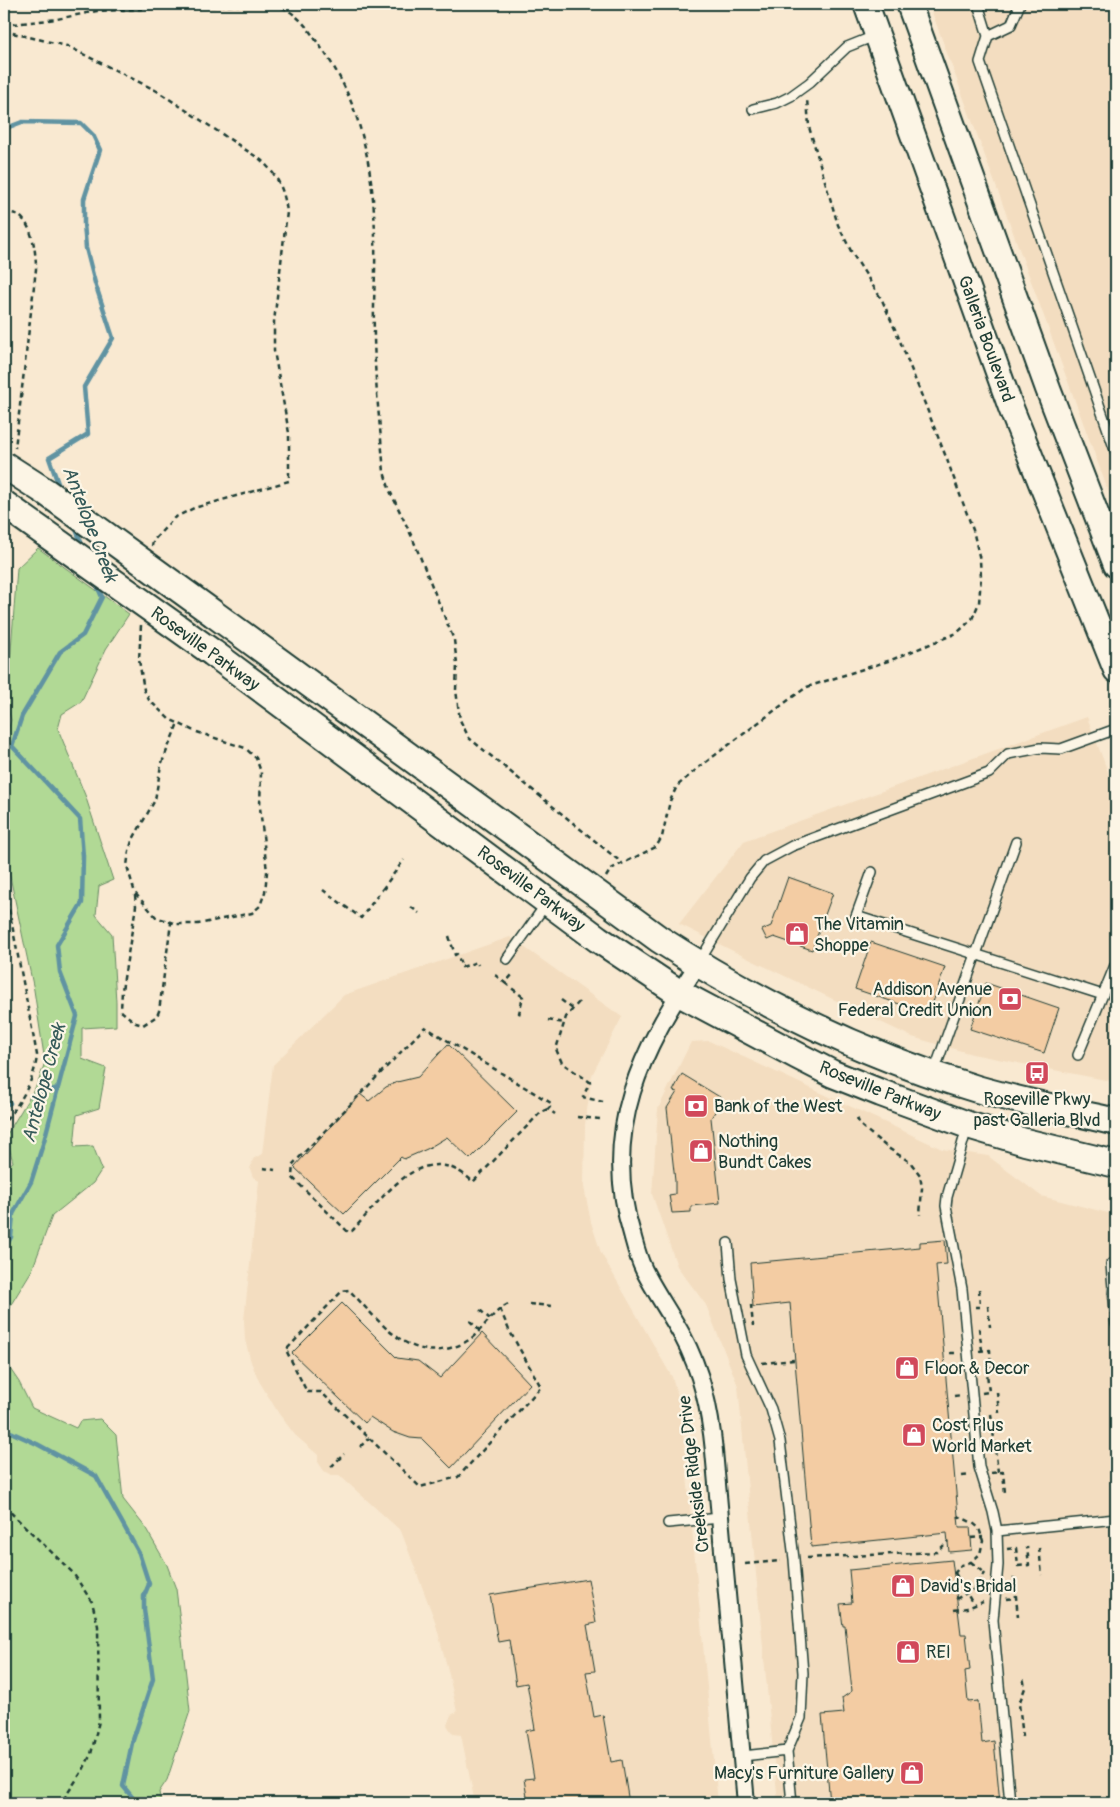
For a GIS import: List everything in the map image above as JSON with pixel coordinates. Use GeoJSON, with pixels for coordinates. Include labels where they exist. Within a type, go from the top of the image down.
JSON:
{"type":"FeatureCollection","features":[{"type":"Feature","properties":{"kind":"main road","name":"Galleria Boulevard"},"geometry":{"type":"LineString","coordinates":[[866,4],[1011,408],[1116,670]]}},
{"type":"Feature","properties":{"kind":"main road"},"geometry":{"type":"LineString","coordinates":[[910,4],[1048,389],[1116,565]]}},
{"type":"Feature","properties":{"kind":"main road","name":"Roseville Parkway"},"geometry":{"type":"LineString","coordinates":[[9,459],[46,492],[594,892],[659,939],[698,964],[840,1039],[979,1089],[1116,1122]]}},
{"type":"Feature","properties":{"kind":"main road","name":"Roseville Parkway"},"geometry":{"type":"LineString","coordinates":[[5,516],[30,521],[598,939],[679,993],[833,1074],[881,1094],[968,1125],[1025,1142],[1116,1164]]}},
{"type":"Feature","properties":{"kind":"main road"},"geometry":{"type":"LineString","coordinates":[[1067,546],[1091,570],[1116,630]]}},
{"type":"Feature","properties":{"kind":"street","name":"Creekside Ridge Drive"},"geometry":{"type":"LineString","coordinates":[[698,964],[659,1025],[631,1092],[620,1156],[622,1188],[628,1220],[643,1268],[682,1335],[702,1382],[712,1426],[746,1803]]}},
{"type":"Feature","properties":{"kind":"lane"},"geometry":{"type":"LineString","coordinates":[[978,4],[988,36],[980,62],[1116,453]]}},
{"type":"Feature","properties":{"kind":"lane"},"geometry":{"type":"LineString","coordinates":[[988,36],[1011,25],[1020,4]]}},
{"type":"Feature","properties":{"kind":"lane"},"geometry":{"type":"LineString","coordinates":[[753,109],[777,103],[791,96],[808,84],[847,47],[877,34]]}},
{"type":"Feature","properties":{"kind":"lane"},"geometry":{"type":"LineString","coordinates":[[698,964],[750,878],[764,861],[792,846],[989,773],[1008,754],[1040,748],[1061,749],[1116,729]]}},
{"type":"Feature","properties":{"kind":"lane"},"geometry":{"type":"LineString","coordinates":[[933,1074],[1016,842]]}},
{"type":"Feature","properties":{"kind":"lane"},"geometry":{"type":"LineString","coordinates":[[872,872],[856,916],[976,956],[1103,995]]}},
{"type":"Feature","properties":{"kind":"lane"},"geometry":{"type":"LineString","coordinates":[[507,959],[548,902]]}},
{"type":"Feature","properties":{"kind":"lane"},"geometry":{"type":"LineString","coordinates":[[1078,1055],[1116,963]]}},
{"type":"Feature","properties":{"kind":"lane"},"geometry":{"type":"LineString","coordinates":[[968,1125],[946,1206],[962,1289],[979,1468],[993,1512],[996,1531],[997,1550],[993,1620],[1010,1803]]}},
{"type":"Feature","properties":{"kind":"lane"},"geometry":{"type":"LineString","coordinates":[[728,1243],[731,1279],[746,1355],[771,1409],[780,1441],[794,1559],[803,1673],[801,1718],[787,1750],[792,1803]]}},
{"type":"Feature","properties":{"kind":"lane"},"geometry":{"type":"LineString","coordinates":[[1111,1264],[1116,1324]]}},
{"type":"Feature","properties":{"kind":"lane"},"geometry":{"type":"LineString","coordinates":[[668,1523],[720,1518]]}},
{"type":"Feature","properties":{"kind":"lane"},"geometry":{"type":"LineString","coordinates":[[996,1531],[1116,1519]]}},
{"type":"Feature","properties":{"kind":"lane"},"geometry":{"type":"LineString","coordinates":[[743,1756],[787,1750]]}},
{"type":"Feature","properties":{"kind":"path"},"geometry":{"type":"LineString","coordinates":[[4,25],[97,12],[235,5],[286,8],[301,19],[328,58],[348,94],[362,133],[373,187],[376,240],[374,336],[384,472],[390,491],[412,537],[454,640],[457,664],[456,690],[460,720],[469,738],[622,863]]}},
{"type":"Feature","properties":{"kind":"path"},"geometry":{"type":"LineString","coordinates":[[4,31],[67,46],[157,91],[261,160],[273,172],[285,199],[287,212],[274,331],[274,351],[289,433],[289,481],[194,508],[174,518],[153,541],[152,551]]}},
{"type":"Feature","properties":{"kind":"path"},"geometry":{"type":"LineString","coordinates":[[594,892],[611,869],[656,847],[662,837],[670,801],[677,786],[698,768],[807,687],[891,660],[957,633],[972,619],[979,603],[980,560],[973,530],[898,336],[882,300],[852,253],[838,225],[809,127],[808,84]]}},
{"type":"Feature","properties":{"kind":"path"},"geometry":{"type":"LineString","coordinates":[[4,211],[18,215],[30,230],[36,253],[36,269],[9,459]]}},
{"type":"Feature","properties":{"kind":"path"},"geometry":{"type":"LineString","coordinates":[[4,560],[5,516]]}},
{"type":"Feature","properties":{"kind":"path"},"geometry":{"type":"LineString","coordinates":[[135,893],[156,917],[172,922],[198,924],[252,913],[260,906],[265,892],[267,872],[260,807],[261,772],[256,758],[245,748],[194,731],[169,719],[149,700],[144,690],[139,660],[142,620]]}},
{"type":"Feature","properties":{"kind":"path"},"geometry":{"type":"LineString","coordinates":[[172,922],[159,1011],[157,1016],[144,1025],[136,1022],[122,1011],[122,990],[136,906],[135,893],[127,866],[128,851],[155,800],[161,765],[178,723]]}},
{"type":"Feature","properties":{"kind":"path"},"geometry":{"type":"LineString","coordinates":[[324,890],[361,918],[404,860]]}},
{"type":"Feature","properties":{"kind":"path"},"geometry":{"type":"LineString","coordinates":[[4,883],[37,1055],[36,1065],[24,1094],[4,1122]]}},
{"type":"Feature","properties":{"kind":"path"},"geometry":{"type":"LineString","coordinates":[[411,907],[420,913]]}},
{"type":"Feature","properties":{"kind":"path"},"geometry":{"type":"LineString","coordinates":[[449,936],[455,955],[457,954],[462,967],[477,962],[478,965]]}},
{"type":"Feature","properties":{"kind":"path"},"geometry":{"type":"LineString","coordinates":[[505,983],[512,975],[512,972]]}},
{"type":"Feature","properties":{"kind":"path"},"geometry":{"type":"LineString","coordinates":[[495,976],[523,997],[519,1013],[522,1014]]}},
{"type":"Feature","properties":{"kind":"path"},"geometry":{"type":"LineString","coordinates":[[561,1000],[573,1009]]}},
{"type":"Feature","properties":{"kind":"path"},"geometry":{"type":"LineString","coordinates":[[579,1002],[566,1017],[556,1049],[562,1064],[590,1082],[583,1098],[603,1102]]}},
{"type":"Feature","properties":{"kind":"path"},"geometry":{"type":"LineString","coordinates":[[548,1020],[564,1023]]}},
{"type":"Feature","properties":{"kind":"path"},"geometry":{"type":"LineString","coordinates":[[426,1027],[550,1103],[550,1108],[548,1109],[541,1112],[473,1182],[465,1174],[450,1166],[434,1165],[414,1170],[402,1178],[352,1231],[348,1232],[292,1177],[293,1164],[426,1027]]}},
{"type":"Feature","properties":{"kind":"path"},"geometry":{"type":"LineString","coordinates":[[548,1109],[555,1114]]}},
{"type":"Feature","properties":{"kind":"path"},"geometry":{"type":"LineString","coordinates":[[577,1117],[600,1120]]}},
{"type":"Feature","properties":{"kind":"path"},"geometry":{"type":"LineString","coordinates":[[857,1118],[858,1122],[888,1148],[914,1166],[920,1175],[922,1188],[920,1215]]}},
{"type":"Feature","properties":{"kind":"path"},"geometry":{"type":"LineString","coordinates":[[263,1168],[275,1170]]}},
{"type":"Feature","properties":{"kind":"path"},"geometry":{"type":"LineString","coordinates":[[500,1309],[509,1330],[541,1387],[458,1477],[420,1487],[321,1392],[307,1392],[286,1350],[342,1291],[349,1290],[407,1344],[419,1349],[433,1351],[451,1348],[467,1340],[480,1330],[500,1309],[510,1303]]}},
{"type":"Feature","properties":{"kind":"path"},"geometry":{"type":"LineString","coordinates":[[529,1304],[552,1306],[555,1304]]}},
{"type":"Feature","properties":{"kind":"path"},"geometry":{"type":"LineString","coordinates":[[751,1305],[754,1334]]}},
{"type":"Feature","properties":{"kind":"path"},"geometry":{"type":"LineString","coordinates":[[988,1306],[990,1327]]}},
{"type":"Feature","properties":{"kind":"path"},"geometry":{"type":"LineString","coordinates":[[480,1310],[490,1319]]}},
{"type":"Feature","properties":{"kind":"path"},"geometry":{"type":"LineString","coordinates":[[470,1321],[480,1330]]}},
{"type":"Feature","properties":{"kind":"path"},"geometry":{"type":"LineString","coordinates":[[979,1328],[982,1350]]}},
{"type":"Feature","properties":{"kind":"path"},"geometry":{"type":"LineString","coordinates":[[757,1364],[795,1360]]}},
{"type":"Feature","properties":{"kind":"path"},"geometry":{"type":"LineString","coordinates":[[997,1392],[999,1413]]}},
{"type":"Feature","properties":{"kind":"path"},"geometry":{"type":"LineString","coordinates":[[991,1414],[998,1472]]}},
{"type":"Feature","properties":{"kind":"path"},"geometry":{"type":"LineString","coordinates":[[360,1447],[369,1438]]}},
{"type":"Feature","properties":{"kind":"path"},"geometry":{"type":"LineString","coordinates":[[331,1467],[344,1454]]}},
{"type":"Feature","properties":{"kind":"path"},"geometry":{"type":"LineString","coordinates":[[4,1506],[73,1573],[92,1602],[98,1626],[99,1721],[91,1754],[83,1770],[61,1803]]}},
{"type":"Feature","properties":{"kind":"path"},"geometry":{"type":"LineString","coordinates":[[958,1516],[976,1526],[983,1537],[980,1554],[971,1562],[961,1565],[954,1573],[973,1604]]}},
{"type":"Feature","properties":{"kind":"path"},"geometry":{"type":"LineString","coordinates":[[971,1538],[983,1537]]}},
{"type":"Feature","properties":{"kind":"path"},"geometry":{"type":"LineString","coordinates":[[807,1558],[937,1552],[948,1541]]}},
{"type":"Feature","properties":{"kind":"path"},"geometry":{"type":"LineString","coordinates":[[997,1550],[1016,1548],[1018,1566],[1029,1565],[1027,1547]]}},
{"type":"Feature","properties":{"kind":"path"},"geometry":{"type":"LineString","coordinates":[[1039,1548],[1042,1574]]}},
{"type":"Feature","properties":{"kind":"path"},"geometry":{"type":"LineString","coordinates":[[745,1564],[781,1560]]}},
{"type":"Feature","properties":{"kind":"path"},"geometry":{"type":"LineString","coordinates":[[971,1562],[995,1583]]}},
{"type":"Feature","properties":{"kind":"path"},"geometry":{"type":"LineString","coordinates":[[956,1599],[967,1594],[979,1583],[984,1573]]}},
{"type":"Feature","properties":{"kind":"path"},"geometry":{"type":"LineString","coordinates":[[1014,1577],[1018,1617]]}},
{"type":"Feature","properties":{"kind":"path"},"geometry":{"type":"LineString","coordinates":[[954,1610],[967,1608],[973,1604],[983,1602]]}},
{"type":"Feature","properties":{"kind":"path"},"geometry":{"type":"LineString","coordinates":[[1023,1676],[1025,1688],[1019,1704],[1023,1737]]}},
{"type":"Feature","properties":{"kind":"shaded area"},"geometry":{"type":"Polygon","coordinates":[[[929,4],[1116,4],[1116,512],[929,4]]]}},
{"type":"Feature","properties":{"kind":"shaded area"},"geometry":{"type":"Polygon","coordinates":[[[1087,717],[1116,793],[1116,1082],[972,1054],[912,1037],[679,924],[744,841],[1087,717]]]}},
{"type":"Feature","properties":{"kind":"shaded area"},"geometry":{"type":"Polygon","coordinates":[[[510,937],[622,1017],[592,1075],[585,1125],[584,1187],[591,1222],[601,1253],[672,1377],[680,1402],[718,1803],[475,1803],[461,1735],[453,1734],[447,1725],[451,1715],[457,1712],[435,1621],[401,1531],[339,1475],[331,1475],[324,1471],[318,1462],[318,1455],[295,1435],[279,1414],[259,1381],[245,1340],[244,1320],[259,1181],[253,1177],[250,1169],[253,1159],[262,1154],[273,1065],[344,995],[510,937]]]}},
{"type":"Feature","properties":{"kind":"shaded area"},"geometry":{"type":"Polygon","coordinates":[[[709,1041],[942,1149],[988,1156],[1041,1196],[1116,1215],[1116,1803],[778,1803],[738,1386],[706,1305],[677,1266],[652,1194],[658,1109],[691,1042],[709,1041]]]}},
{"type":"Feature","properties":{"kind":"green space"},"geometry":{"type":"Polygon","coordinates":[[[38,548],[129,614],[106,649],[81,702],[62,714],[58,729],[85,795],[113,880],[99,886],[96,915],[112,934],[116,1026],[82,1028],[82,1059],[106,1068],[99,1108],[77,1115],[74,1147],[93,1146],[102,1169],[93,1183],[52,1216],[32,1270],[4,1316],[4,1169],[13,1162],[6,1136],[38,1083],[45,1062],[34,990],[4,848],[4,746],[11,720],[7,705],[17,568],[38,548]]]}},
{"type":"Feature","properties":{"kind":"green space"},"geometry":{"type":"Polygon","coordinates":[[[4,1360],[19,1382],[32,1408],[76,1428],[80,1421],[100,1419],[116,1435],[123,1499],[145,1527],[167,1565],[176,1589],[190,1711],[167,1780],[159,1792],[161,1803],[4,1803],[4,1360]]]}},
{"type":"Feature","properties":{"kind":"building"},"geometry":{"type":"Polygon","coordinates":[[[788,877],[833,893],[812,950],[774,937],[767,940],[762,930],[771,926],[788,877]]]}},
{"type":"Feature","properties":{"kind":"building"},"geometry":{"type":"Polygon","coordinates":[[[871,942],[945,967],[929,1014],[855,989],[871,942]]]}},
{"type":"Feature","properties":{"kind":"building"},"geometry":{"type":"Polygon","coordinates":[[[986,983],[1059,1008],[1044,1053],[970,1029],[986,983]]]}},
{"type":"Feature","properties":{"kind":"building"},"geometry":{"type":"Polygon","coordinates":[[[448,1044],[517,1112],[470,1159],[447,1137],[427,1149],[404,1159],[401,1157],[344,1214],[294,1167],[360,1094],[369,1101],[386,1087],[418,1077],[448,1044]]]}},
{"type":"Feature","properties":{"kind":"building"},"geometry":{"type":"Polygon","coordinates":[[[682,1074],[723,1099],[711,1118],[720,1203],[691,1206],[691,1212],[672,1213],[669,1195],[675,1194],[675,1181],[667,1108],[677,1092],[673,1091],[682,1074]]]}},
{"type":"Feature","properties":{"kind":"building"},"geometry":{"type":"Polygon","coordinates":[[[945,1240],[947,1264],[936,1265],[959,1527],[970,1527],[972,1550],[949,1552],[947,1533],[811,1547],[790,1303],[753,1307],[750,1263],[920,1247],[920,1242],[945,1240]]]}},
{"type":"Feature","properties":{"kind":"building"},"geometry":{"type":"Polygon","coordinates":[[[342,1303],[397,1358],[418,1361],[440,1378],[482,1333],[530,1384],[451,1468],[422,1439],[410,1438],[393,1432],[370,1417],[365,1423],[292,1353],[342,1303]]]}},
{"type":"Feature","properties":{"kind":"building"},"geometry":{"type":"Polygon","coordinates":[[[952,1560],[961,1634],[966,1634],[970,1670],[965,1671],[968,1702],[978,1701],[982,1743],[994,1741],[1000,1803],[830,1803],[822,1715],[844,1713],[842,1698],[852,1691],[845,1626],[843,1626],[840,1604],[852,1603],[849,1570],[952,1560]]]}},
{"type":"Feature","properties":{"kind":"building"},"geometry":{"type":"Polygon","coordinates":[[[588,1579],[596,1623],[587,1625],[595,1671],[586,1672],[594,1717],[603,1715],[611,1762],[622,1760],[629,1803],[528,1803],[524,1779],[534,1778],[526,1731],[535,1729],[527,1683],[516,1685],[509,1640],[498,1642],[490,1595],[588,1579]]]}},
{"type":"Feature","properties":{"kind":"waterway","name":"Antelope Creek"},"geometry":{"type":"LineString","coordinates":[[4,129],[22,122],[81,123],[93,135],[100,150],[84,199],[84,223],[86,248],[113,338],[84,387],[88,434],[49,458],[60,489]]}},
{"type":"Feature","properties":{"kind":"waterway","name":"Antelope Creek"},"geometry":{"type":"LineString","coordinates":[[75,527],[83,547]]}},
{"type":"Feature","properties":{"kind":"waterway","name":"Antelope Creek"},"geometry":{"type":"LineString","coordinates":[[4,1249],[11,1237],[13,1214],[31,1182],[44,1141],[77,1016],[60,972],[57,945],[82,903],[83,856],[80,819],[12,746],[22,716],[60,652],[83,635],[102,597],[96,583]]}},
{"type":"Feature","properties":{"kind":"waterway"},"geometry":{"type":"LineString","coordinates":[[31,1096],[58,1088]]}},
{"type":"Feature","properties":{"kind":"waterway"},"geometry":{"type":"LineString","coordinates":[[4,1105],[10,1103]]}},
{"type":"Feature","properties":{"kind":"waterway","name":"Antelope Creek"},"geometry":{"type":"LineString","coordinates":[[4,1429],[37,1444],[96,1476],[139,1553],[149,1584],[144,1596],[144,1609],[153,1679],[132,1743],[123,1786],[137,1803]]}},
{"type":"Feature","properties":{"kind":"place","name":"The Vitamin Shoppe"},"geometry":{"type":"Point","coordinates":[797,934]}},
{"type":"Feature","properties":{"kind":"place","name":"Addison Avenue Federal Credit Union"},"geometry":{"type":"Point","coordinates":[1010,999]}},
{"type":"Feature","properties":{"kind":"place","name":"Roseville Pkwy past Galleria Blvd"},"geometry":{"type":"Point","coordinates":[1037,1073]}},
{"type":"Feature","properties":{"kind":"place","name":"Bank of the West"},"geometry":{"type":"Point","coordinates":[696,1106]}},
{"type":"Feature","properties":{"kind":"place","name":"Nothing Bundt Cakes"},"geometry":{"type":"Point","coordinates":[701,1151]}},
{"type":"Feature","properties":{"kind":"place","name":"Floor & Decor"},"geometry":{"type":"Point","coordinates":[907,1368]}},
{"type":"Feature","properties":{"kind":"place","name":"Cost Plus World Market"},"geometry":{"type":"Point","coordinates":[914,1435]}},
{"type":"Feature","properties":{"kind":"place","name":"David's Bridal"},"geometry":{"type":"Point","coordinates":[903,1586]}},
{"type":"Feature","properties":{"kind":"place","name":"REI"},"geometry":{"type":"Point","coordinates":[908,1652]}},
{"type":"Feature","properties":{"kind":"place","name":"Macy's Furniture Gallery"},"geometry":{"type":"Point","coordinates":[912,1773]}}]}
